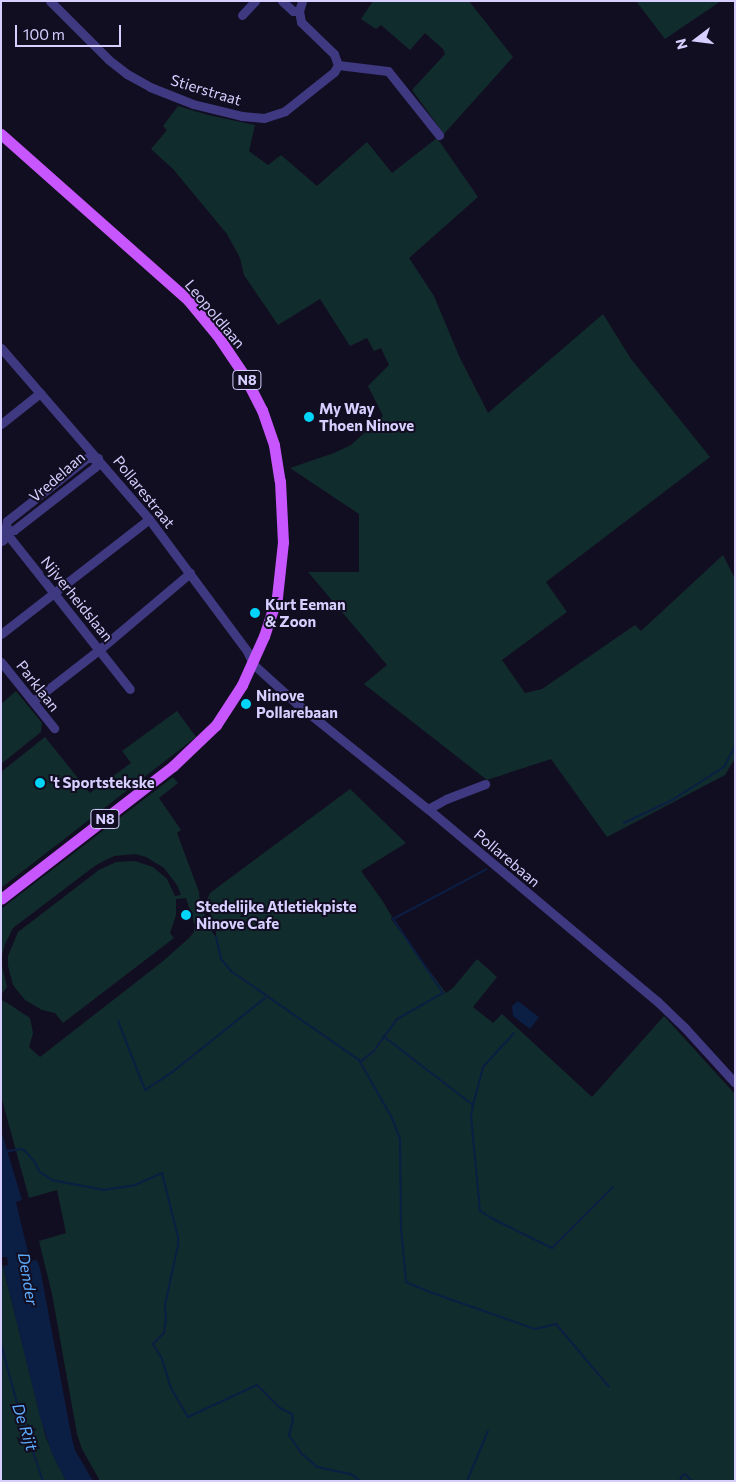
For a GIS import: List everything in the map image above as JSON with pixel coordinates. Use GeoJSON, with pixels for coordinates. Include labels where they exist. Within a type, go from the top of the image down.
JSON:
{"type":"FeatureCollection","features":[{"type":"Feature","properties":{"kind":"main road","name":"Leopoldlaan"},"geometry":{"type":"LineString","coordinates":[[1,134],[188,300],[217,335],[244,375],[262,410],[274,445],[280,481],[283,542],[277,597],[253,664]]}},
{"type":"Feature","properties":{"kind":"main road","name":"N8"},"geometry":{"type":"LineString","coordinates":[[1,899],[189,752],[206,736],[229,707],[253,664]]}},
{"type":"Feature","properties":{"kind":"street","name":"Stierstraat"},"geometry":{"type":"LineString","coordinates":[[50,1],[100,51],[127,74],[179,100],[242,116],[264,118],[285,111],[334,72],[338,65]]}},
{"type":"Feature","properties":{"kind":"street"},"geometry":{"type":"LineString","coordinates":[[242,15],[255,1]]}},
{"type":"Feature","properties":{"kind":"street"},"geometry":{"type":"LineString","coordinates":[[282,1],[293,11],[300,11]]}},
{"type":"Feature","properties":{"kind":"street"},"geometry":{"type":"LineString","coordinates":[[302,1],[300,11],[301,22],[334,54],[338,65],[388,71],[439,135]]}},
{"type":"Feature","properties":{"kind":"street","name":"Pollarestraat"},"geometry":{"type":"LineString","coordinates":[[1,348],[149,519],[247,651],[253,664]]}},
{"type":"Feature","properties":{"kind":"street"},"geometry":{"type":"LineString","coordinates":[[1,424],[40,393]]}},
{"type":"Feature","properties":{"kind":"street","name":"Vredelaan"},"geometry":{"type":"LineString","coordinates":[[2,530],[14,530],[95,466],[98,458]]}},
{"type":"Feature","properties":{"kind":"street"},"geometry":{"type":"LineString","coordinates":[[1,634],[149,519]]}},
{"type":"Feature","properties":{"kind":"street"},"geometry":{"type":"LineString","coordinates":[[1,541],[2,530]]}},
{"type":"Feature","properties":{"kind":"street","name":"Nijverheidslaan"},"geometry":{"type":"LineString","coordinates":[[2,530],[100,649],[130,690]]}},
{"type":"Feature","properties":{"kind":"street"},"geometry":{"type":"LineString","coordinates":[[33,701],[100,649],[190,573]]}},
{"type":"Feature","properties":{"kind":"street","name":"Parklaan"},"geometry":{"type":"LineString","coordinates":[[1,662],[54,728]]}},
{"type":"Feature","properties":{"kind":"street","name":"Pollarebaan"},"geometry":{"type":"LineString","coordinates":[[253,664],[290,698],[428,809],[657,1001],[686,1028],[735,1083]]}},
{"type":"Feature","properties":{"kind":"street"},"geometry":{"type":"LineString","coordinates":[[428,809],[446,799],[485,784]]}},
{"type":"Feature","properties":{"kind":"green space"},"geometry":{"type":"Polygon","coordinates":[[[373,1],[469,1],[513,57],[444,134],[412,90],[445,54],[443,49],[425,33],[410,50],[381,25],[376,29],[361,19],[373,1]]]}},
{"type":"Feature","properties":{"kind":"green space"},"geometry":{"type":"Polygon","coordinates":[[[636,1],[721,1],[665,39],[636,1]]]}},
{"type":"Feature","properties":{"kind":"green space"},"geometry":{"type":"Polygon","coordinates":[[[178,106],[208,115],[255,125],[249,151],[268,165],[281,155],[317,186],[367,142],[392,173],[437,138],[478,197],[409,258],[434,296],[459,356],[488,413],[603,314],[631,359],[710,457],[546,582],[567,612],[502,660],[525,693],[542,689],[635,625],[641,631],[723,555],[735,579],[735,758],[725,775],[607,837],[551,759],[487,780],[364,684],[387,665],[308,572],[359,572],[359,514],[290,468],[351,445],[383,416],[368,386],[389,365],[381,348],[374,351],[367,338],[350,346],[320,299],[278,325],[244,275],[240,258],[227,234],[173,169],[151,149],[167,130],[163,126],[178,106]]]}},
{"type":"Feature","properties":{"kind":"green space"},"geometry":{"type":"Polygon","coordinates":[[[16,691],[42,723],[41,732],[1,764],[1,704],[16,691]]]}},
{"type":"Feature","properties":{"kind":"green space"},"geometry":{"type":"Polygon","coordinates":[[[177,711],[196,737],[1,888],[1,772],[45,737],[90,793],[131,763],[122,751],[177,711]]]}},
{"type":"Feature","properties":{"kind":"green space"},"geometry":{"type":"Polygon","coordinates":[[[173,777],[178,783],[159,798],[181,830],[177,833],[199,892],[200,902],[210,929],[216,937],[216,929],[206,902],[210,893],[350,789],[406,843],[361,871],[382,900],[392,917],[391,919],[446,993],[453,988],[477,959],[497,977],[473,1007],[493,1023],[502,1014],[592,1097],[664,1016],[735,1094],[735,1481],[100,1481],[82,1449],[77,1434],[52,1294],[39,1241],[66,1233],[57,1190],[29,1198],[1,1096],[1,999],[30,1018],[33,1033],[29,1047],[40,1057],[162,962],[189,938],[194,932],[195,925],[186,898],[176,899],[176,915],[170,933],[174,938],[63,1023],[55,1013],[42,1010],[25,1000],[13,985],[8,966],[8,956],[18,932],[99,870],[116,862],[135,861],[153,867],[167,879],[175,896],[181,895],[177,885],[164,868],[146,857],[135,854],[114,856],[96,865],[13,928],[2,955],[2,966],[7,987],[1,995],[1,909],[173,777]]]}},
{"type":"Feature","properties":{"kind":"green space"},"geometry":{"type":"Polygon","coordinates":[[[1,1259],[46,1438],[66,1481],[1,1481],[1,1259]]]}},
{"type":"Feature","properties":{"kind":"water"},"geometry":{"type":"Polygon","coordinates":[[[518,1001],[539,1017],[530,1029],[513,1016],[512,1006],[518,1001]]]}},
{"type":"Feature","properties":{"kind":"water","name":"Dender"},"geometry":{"type":"Polygon","coordinates":[[[1,1130],[22,1200],[16,1202],[30,1261],[37,1260],[40,1268],[72,1439],[75,1450],[93,1481],[66,1481],[52,1454],[40,1417],[3,1266],[8,1265],[7,1257],[2,1257],[1,1251],[1,1130]]]}},
{"type":"Feature","properties":{"kind":"waterway"},"geometry":{"type":"LineString","coordinates":[[624,823],[672,800],[724,767],[735,746]]}},
{"type":"Feature","properties":{"kind":"waterway"},"geometry":{"type":"LineString","coordinates":[[360,1062],[373,1052],[397,1019],[443,993],[393,919],[487,869]]}},
{"type":"Feature","properties":{"kind":"waterway"},"geometry":{"type":"LineString","coordinates":[[216,937],[221,959],[231,971],[359,1060],[392,1118],[400,1139],[401,1228],[406,1282],[535,1329],[556,1324],[609,1387]]}},
{"type":"Feature","properties":{"kind":"waterway"},"geometry":{"type":"LineString","coordinates":[[118,1021],[145,1090],[171,1073],[265,998]]}},
{"type":"Feature","properties":{"kind":"waterway"},"geometry":{"type":"LineString","coordinates":[[383,1036],[473,1105],[483,1067],[514,1033]]}},
{"type":"Feature","properties":{"kind":"waterway"},"geometry":{"type":"LineString","coordinates":[[473,1105],[471,1116],[480,1211],[493,1219],[552,1248],[613,1187]]}},
{"type":"Feature","properties":{"kind":"waterway"},"geometry":{"type":"LineString","coordinates":[[8,1151],[21,1149],[25,1151],[34,1161],[39,1171],[52,1180],[104,1190],[135,1185],[162,1173],[178,1237],[178,1245],[165,1305],[164,1333],[153,1344],[162,1359],[171,1388],[188,1417],[257,1385],[280,1408],[292,1414],[293,1420],[289,1435],[301,1453],[317,1467],[351,1474],[360,1481]]}},
{"type":"Feature","properties":{"kind":"waterway","name":"De Rijt"},"geometry":{"type":"LineString","coordinates":[[1,1344],[20,1414],[43,1481]]}},
{"type":"Feature","properties":{"kind":"waterway"},"geometry":{"type":"LineString","coordinates":[[467,1481],[488,1431]]}},
{"type":"Feature","properties":{"kind":"waterway"},"geometry":{"type":"LineString","coordinates":[[680,1481],[681,1477],[685,1474],[692,1481]]}},
{"type":"Feature","properties":{"kind":"place","name":"My Way Thoen Ninove"},"geometry":{"type":"Point","coordinates":[309,417]}},
{"type":"Feature","properties":{"kind":"place","name":"Kurt Eeman & Zoon"},"geometry":{"type":"Point","coordinates":[255,613]}},
{"type":"Feature","properties":{"kind":"place","name":"Ninove Pollarebaan"},"geometry":{"type":"Point","coordinates":[246,704]}},
{"type":"Feature","properties":{"kind":"place","name":"'t Sportstekske"},"geometry":{"type":"Point","coordinates":[40,783]}},
{"type":"Feature","properties":{"kind":"place","name":"Stedelijke Atletiekpiste Ninove Cafe"},"geometry":{"type":"Point","coordinates":[186,915]}}]}
